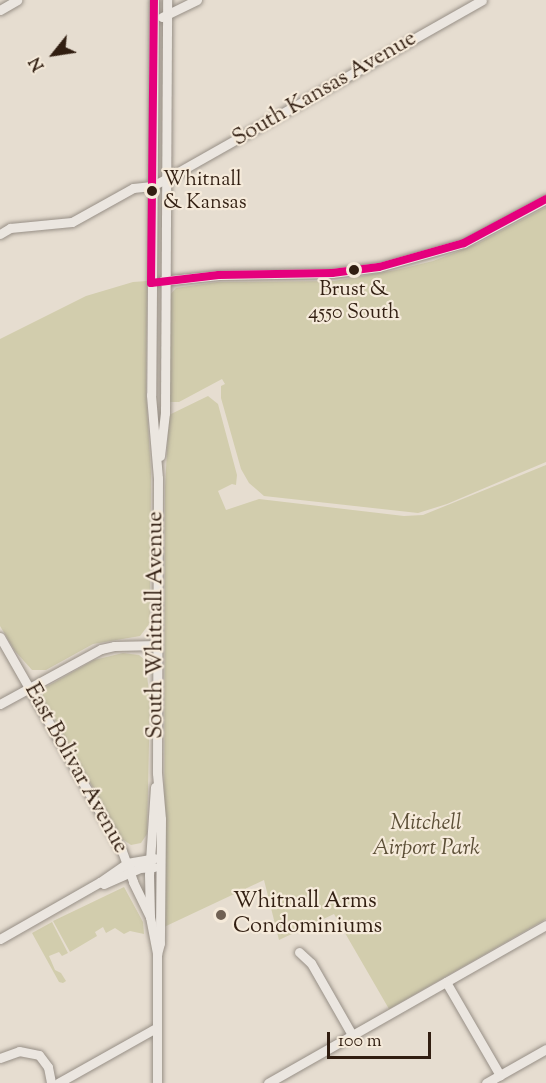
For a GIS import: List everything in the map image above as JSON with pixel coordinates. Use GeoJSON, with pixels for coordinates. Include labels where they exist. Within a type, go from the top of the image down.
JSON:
{"type":"FeatureCollection","features":[{"type":"Feature","properties":{"kind":"street"},"geometry":{"type":"LineString","coordinates":[[0,10],[17,0]]}},
{"type":"Feature","properties":{"kind":"street","name":"South Whitnall Avenue"},"geometry":{"type":"LineString","coordinates":[[154,0],[151,395],[158,478],[157,773],[161,819],[154,862],[150,917],[157,954],[157,1083]]}},
{"type":"Feature","properties":{"kind":"street","name":"South Whitnall Avenue"},"geometry":{"type":"LineString","coordinates":[[158,478],[165,413],[167,0]]}},
{"type":"Feature","properties":{"kind":"street"},"geometry":{"type":"LineString","coordinates":[[154,17],[167,17],[197,0]]}},
{"type":"Feature","properties":{"kind":"street","name":"South Kansas Avenue"},"geometry":{"type":"LineString","coordinates":[[0,234],[10,228],[72,222],[133,188],[152,186],[482,0]]}},
{"type":"Feature","properties":{"kind":"street"},"geometry":{"type":"LineString","coordinates":[[152,92],[166,92]]}},
{"type":"Feature","properties":{"kind":"street"},"geometry":{"type":"LineString","coordinates":[[151,283],[219,275],[325,273],[379,267],[464,243],[546,199]]}},
{"type":"Feature","properties":{"kind":"street","name":"East Bolivar Avenue"},"geometry":{"type":"LineString","coordinates":[[0,636],[129,867],[133,882],[150,917]]}},
{"type":"Feature","properties":{"kind":"street"},"geometry":{"type":"LineString","coordinates":[[0,704],[101,649],[114,646],[157,645]]}},
{"type":"Feature","properties":{"kind":"street"},"geometry":{"type":"LineString","coordinates":[[0,939],[100,882],[104,884],[129,867],[154,862]]}},
{"type":"Feature","properties":{"kind":"street","name":"South Whitnall Avenue"},"geometry":{"type":"LineString","coordinates":[[154,862],[160,943],[157,954]]}},
{"type":"Feature","properties":{"kind":"street"},"geometry":{"type":"LineString","coordinates":[[268,1083],[546,925]]}},
{"type":"Feature","properties":{"kind":"street"},"geometry":{"type":"LineString","coordinates":[[299,952],[311,963],[352,1035]]}},
{"type":"Feature","properties":{"kind":"street"},"geometry":{"type":"LineString","coordinates":[[446,982],[499,1078]]}},
{"type":"Feature","properties":{"kind":"street"},"geometry":{"type":"LineString","coordinates":[[58,1083],[156,1028]]}},
{"type":"Feature","properties":{"kind":"street"},"geometry":{"type":"LineString","coordinates":[[486,1083],[499,1078],[546,1049]]}},
{"type":"Feature","properties":{"kind":"street"},"geometry":{"type":"LineString","coordinates":[[0,1058],[19,1051],[39,1055],[48,1067],[51,1083]]}},
{"type":"Feature","properties":{"kind":"green space"},"geometry":{"type":"Polygon","coordinates":[[[546,207],[546,462],[447,504],[418,513],[264,496],[249,483],[241,469],[221,398],[221,386],[225,384],[222,379],[179,402],[169,402],[170,295],[176,288],[217,282],[334,281],[396,270],[433,261],[477,244],[546,207]]]}},
{"type":"Feature","properties":{"kind":"green space"},"geometry":{"type":"Polygon","coordinates":[[[147,281],[146,392],[151,473],[150,623],[140,636],[93,644],[46,670],[32,670],[15,651],[0,626],[0,339],[86,296],[133,282],[147,281]]]}},
{"type":"Feature","properties":{"kind":"green space","name":"Mitchell Airport Park"},"geometry":{"type":"Polygon","coordinates":[[[208,396],[218,404],[237,475],[236,485],[232,484],[218,491],[226,510],[259,499],[404,516],[423,515],[546,465],[546,919],[389,1009],[334,914],[279,940],[264,880],[164,927],[165,487],[169,415],[208,396]]]}},
{"type":"Feature","properties":{"kind":"green space"},"geometry":{"type":"Polygon","coordinates":[[[123,653],[139,655],[145,660],[150,699],[147,834],[141,843],[131,845],[122,839],[42,697],[46,687],[94,660],[123,653]]]}},
{"type":"Feature","properties":{"kind":"green space"},"geometry":{"type":"Polygon","coordinates":[[[124,887],[143,922],[144,934],[130,931],[124,934],[115,928],[106,933],[103,927],[95,932],[97,936],[70,952],[53,921],[124,887]]]}},
{"type":"Feature","properties":{"kind":"green space"},"geometry":{"type":"Polygon","coordinates":[[[52,922],[68,953],[62,956],[59,952],[49,956],[55,970],[61,973],[66,981],[63,983],[59,982],[32,933],[52,922]]]}},
{"type":"Feature","properties":{"kind":"transit line"},"geometry":{"type":"LineString","coordinates":[[151,283],[154,0]]}},
{"type":"Feature","properties":{"kind":"transit line"},"geometry":{"type":"LineString","coordinates":[[151,283],[219,275],[332,273],[379,267],[464,243],[546,199]]}},
{"type":"Feature","properties":{"kind":"place","name":"Whitnall & Kansas"},"geometry":{"type":"Point","coordinates":[152,191]}},
{"type":"Feature","properties":{"kind":"place","name":"Brust & 4550 South"},"geometry":{"type":"Point","coordinates":[354,270]}},
{"type":"Feature","properties":{"kind":"place","name":"Whitnall Arms Condominiums"},"geometry":{"type":"Point","coordinates":[221,915]}}]}
